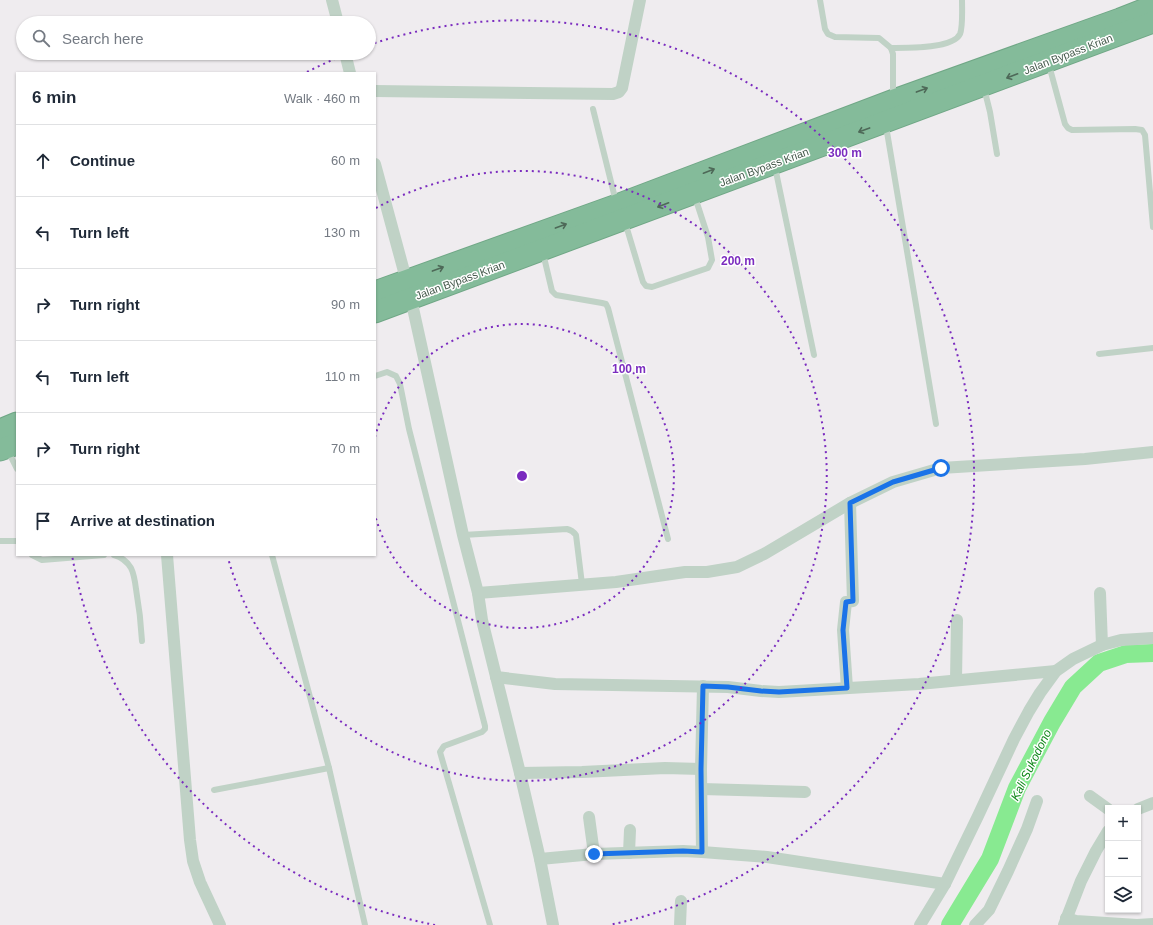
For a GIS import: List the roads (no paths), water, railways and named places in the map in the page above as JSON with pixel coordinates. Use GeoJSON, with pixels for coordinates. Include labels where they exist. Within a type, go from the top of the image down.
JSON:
{"type":"FeatureCollection","features":[{"type":"Feature","properties":{"kind":"highway","name":"Jalan Bypass Krian"},"geometry":{"type":"LineString","coordinates":[[376,311],[409,290],[620,213],[894,100],[1153,6]]}},
{"type":"Feature","properties":{"kind":"highway","name":"Jalan Bypass Krian"},"geometry":{"type":"LineString","coordinates":[[376,292],[409,290],[542,250],[620,213],[693,193],[1153,22]]}},
{"type":"Feature","properties":{"kind":"highway"},"geometry":{"type":"LineString","coordinates":[[6,443],[16,425]]}},
{"type":"Feature","properties":{"kind":"street"},"geometry":{"type":"LineString","coordinates":[[332,0],[336,16]]}},
{"type":"Feature","properties":{"kind":"street"},"geometry":{"type":"LineString","coordinates":[[376,91],[613,94],[619,92],[622,88],[640,0]]}},
{"type":"Feature","properties":{"kind":"street"},"geometry":{"type":"LineString","coordinates":[[347,60],[350,72]]}},
{"type":"Feature","properties":{"kind":"street"},"geometry":{"type":"LineString","coordinates":[[376,168],[409,290],[463,535],[478,593],[482,620],[540,859],[553,925]]}},
{"type":"Feature","properties":{"kind":"street"},"geometry":{"type":"LineString","coordinates":[[478,593],[616,582],[685,572],[707,572],[736,567],[764,554],[850,503],[893,482],[941,468],[1085,459],[1153,452]]}},
{"type":"Feature","properties":{"kind":"street"},"geometry":{"type":"LineString","coordinates":[[847,688],[843,630],[846,602],[853,601],[850,503]]}},
{"type":"Feature","properties":{"kind":"street"},"geometry":{"type":"LineString","coordinates":[[167,556],[190,840],[193,861],[200,882],[220,925]]}},
{"type":"Feature","properties":{"kind":"street"},"geometry":{"type":"LineString","coordinates":[[1100,593],[1102,644]]}},
{"type":"Feature","properties":{"kind":"street"},"geometry":{"type":"LineString","coordinates":[[956,680],[957,620]]}},
{"type":"Feature","properties":{"kind":"street"},"geometry":{"type":"LineString","coordinates":[[920,925],[945,884],[1014,739],[1040,693],[1056,671],[1073,659],[1102,644],[1121,640],[1153,638]]}},
{"type":"Feature","properties":{"kind":"street"},"geometry":{"type":"LineString","coordinates":[[496,676],[555,684],[703,686],[779,692],[919,684],[1056,671]]}},
{"type":"Feature","properties":{"kind":"street"},"geometry":{"type":"LineString","coordinates":[[702,852],[701,769],[703,686]]}},
{"type":"Feature","properties":{"kind":"street"},"geometry":{"type":"LineString","coordinates":[[520,773],[665,768],[701,769]]}},
{"type":"Feature","properties":{"kind":"street"},"geometry":{"type":"LineString","coordinates":[[702,790],[805,792]]}},
{"type":"Feature","properties":{"kind":"street"},"geometry":{"type":"LineString","coordinates":[[1090,796],[1105,807]]}},
{"type":"Feature","properties":{"kind":"street"},"geometry":{"type":"LineString","coordinates":[[976,925],[989,910],[1027,829],[1037,801]]}},
{"type":"Feature","properties":{"kind":"street"},"geometry":{"type":"LineString","coordinates":[[1141,808],[1153,803]]}},
{"type":"Feature","properties":{"kind":"street"},"geometry":{"type":"LineString","coordinates":[[589,817],[594,854]]}},
{"type":"Feature","properties":{"kind":"street"},"geometry":{"type":"LineString","coordinates":[[630,830],[630,853]]}},
{"type":"Feature","properties":{"kind":"street"},"geometry":{"type":"LineString","coordinates":[[1105,836],[1081,881],[1065,922],[1076,921],[1137,925],[1153,924]]}},
{"type":"Feature","properties":{"kind":"street"},"geometry":{"type":"LineString","coordinates":[[540,859],[594,854],[683,851],[702,852],[767,857],[945,884]]}},
{"type":"Feature","properties":{"kind":"street"},"geometry":{"type":"LineString","coordinates":[[680,925],[682,901]]}},
{"type":"Feature","properties":{"kind":"lane"},"geometry":{"type":"LineString","coordinates":[[820,0],[825,29],[828,34],[835,37],[879,38],[891,48],[893,54],[894,100]]}},
{"type":"Feature","properties":{"kind":"lane"},"geometry":{"type":"LineString","coordinates":[[891,48],[937,46],[953,41],[960,35],[962,0]]}},
{"type":"Feature","properties":{"kind":"lane"},"geometry":{"type":"LineString","coordinates":[[1048,62],[1065,124],[1068,128],[1072,130],[1142,130],[1145,135],[1153,226]]}},
{"type":"Feature","properties":{"kind":"lane"},"geometry":{"type":"LineString","coordinates":[[983,86],[990,112],[997,154]]}},
{"type":"Feature","properties":{"kind":"lane"},"geometry":{"type":"LineString","coordinates":[[593,109],[620,213],[643,282],[646,286],[652,287],[708,268],[712,260],[708,237],[693,193]]}},
{"type":"Feature","properties":{"kind":"lane"},"geometry":{"type":"LineString","coordinates":[[885,122],[936,424]]}},
{"type":"Feature","properties":{"kind":"lane"},"geometry":{"type":"LineString","coordinates":[[775,163],[814,355]]}},
{"type":"Feature","properties":{"kind":"lane"},"geometry":{"type":"LineString","coordinates":[[542,250],[554,294],[606,304],[608,308],[668,539]]}},
{"type":"Feature","properties":{"kind":"lane"},"geometry":{"type":"LineString","coordinates":[[1099,354],[1153,348]]}},
{"type":"Feature","properties":{"kind":"lane"},"geometry":{"type":"LineString","coordinates":[[376,376],[388,372],[396,376],[400,384],[409,429],[485,726],[485,729],[482,732],[444,746],[440,752],[490,925]]}},
{"type":"Feature","properties":{"kind":"lane"},"geometry":{"type":"LineString","coordinates":[[6,443],[16,467]]}},
{"type":"Feature","properties":{"kind":"lane"},"geometry":{"type":"LineString","coordinates":[[463,535],[567,529],[573,531],[576,535],[582,584]]}},
{"type":"Feature","properties":{"kind":"lane"},"geometry":{"type":"LineString","coordinates":[[0,541],[16,540]]}},
{"type":"Feature","properties":{"kind":"lane"},"geometry":{"type":"LineString","coordinates":[[34,556],[42,560],[92,556]]}},
{"type":"Feature","properties":{"kind":"lane"},"geometry":{"type":"LineString","coordinates":[[119,556],[125,560],[134,575],[139,606],[142,641]]}},
{"type":"Feature","properties":{"kind":"lane"},"geometry":{"type":"LineString","coordinates":[[272,556],[329,768],[365,925]]}},
{"type":"Feature","properties":{"kind":"lane"},"geometry":{"type":"LineString","coordinates":[[214,790],[329,768]]}},
{"type":"Feature","properties":{"kind":"waterway","name":"Kali Sukodono"},"geometry":{"type":"LineString","coordinates":[[950,925],[990,859],[1017,788],[1052,722],[1073,687],[1099,663],[1126,654],[1153,653]]}}]}
